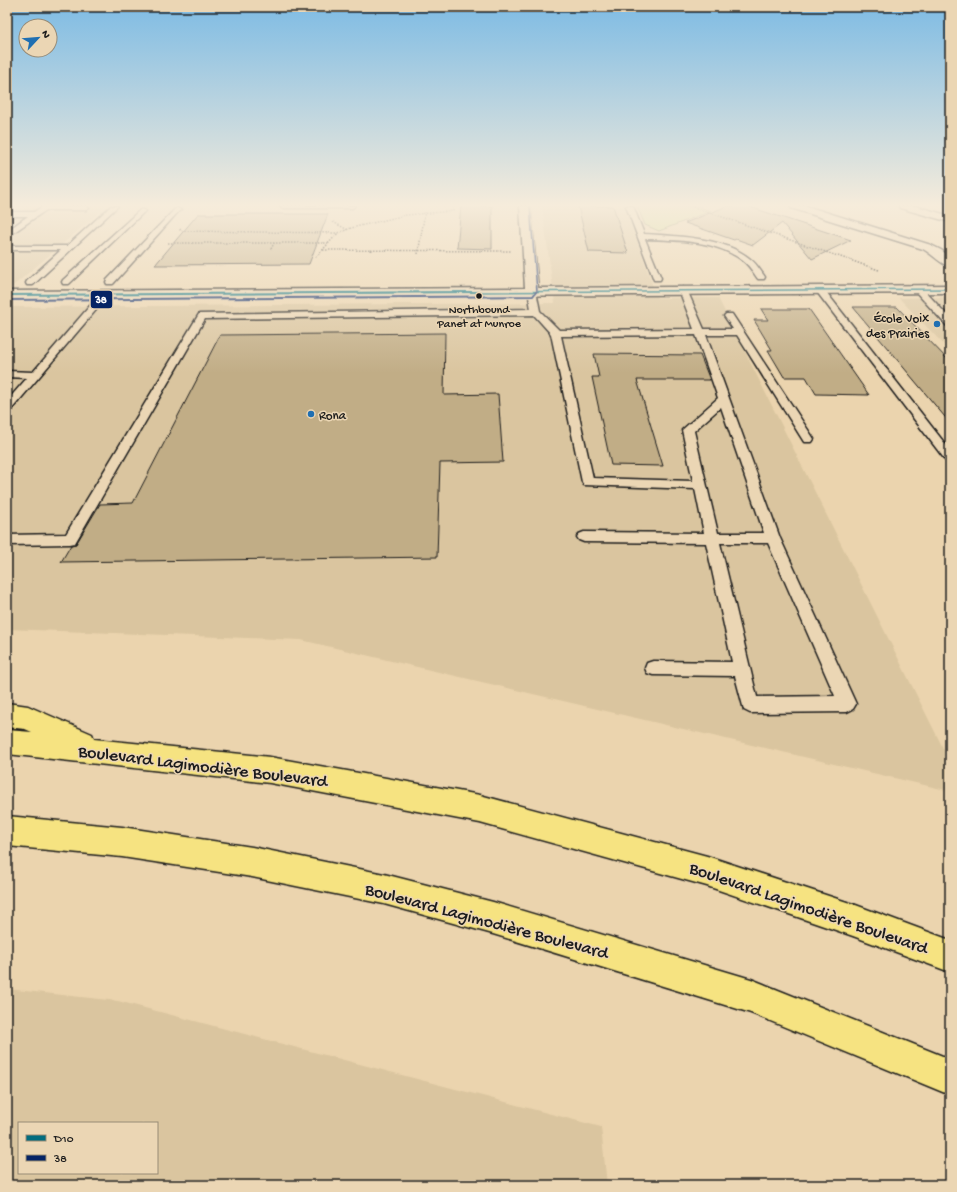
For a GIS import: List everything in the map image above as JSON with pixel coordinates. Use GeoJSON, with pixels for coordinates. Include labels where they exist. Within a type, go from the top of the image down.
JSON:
{"type":"FeatureCollection","features":[{"type":"Feature","properties":{"kind":"main road"},"geometry":{"type":"LineString","coordinates":[[7,715],[28,718],[102,752]]}},
{"type":"Feature","properties":{"kind":"main road","name":"Boulevard Lagimodière Boulevard"},"geometry":{"type":"LineString","coordinates":[[7,742],[270,770],[480,808],[707,871],[853,920],[950,956]]}},
{"type":"Feature","properties":{"kind":"main road","name":"Boulevard Lagimodière Boulevard"},"geometry":{"type":"LineString","coordinates":[[7,831],[122,842],[252,862],[384,889],[493,918],[751,996],[950,1077]]}},
{"type":"Feature","properties":{"kind":"street"},"geometry":{"type":"LineString","coordinates":[[527,262],[528,283]]}},
{"type":"Feature","properties":{"kind":"street"},"geometry":{"type":"LineString","coordinates":[[746,277],[777,277]]}},
{"type":"Feature","properties":{"kind":"street"},"geometry":{"type":"LineString","coordinates":[[641,278],[663,278]]}},
{"type":"Feature","properties":{"kind":"street"},"geometry":{"type":"LineString","coordinates":[[528,283],[546,279]]}},
{"type":"Feature","properties":{"kind":"street"},"geometry":{"type":"LineString","coordinates":[[7,283],[81,282]]}},
{"type":"Feature","properties":{"kind":"street"},"geometry":{"type":"LineString","coordinates":[[96,282],[126,282]]}},
{"type":"Feature","properties":{"kind":"street"},"geometry":{"type":"LineString","coordinates":[[7,295],[104,295],[528,283],[683,290],[950,289]]}},
{"type":"Feature","properties":{"kind":"lane"},"geometry":{"type":"LineString","coordinates":[[30,283],[53,262]]}},
{"type":"Feature","properties":{"kind":"lane"},"geometry":{"type":"LineString","coordinates":[[66,282],[88,262]]}},
{"type":"Feature","properties":{"kind":"lane"},"geometry":{"type":"LineString","coordinates":[[110,282],[129,262]]}},
{"type":"Feature","properties":{"kind":"lane"},"geometry":{"type":"LineString","coordinates":[[655,262],[663,278]]}},
{"type":"Feature","properties":{"kind":"lane"},"geometry":{"type":"LineString","coordinates":[[748,262],[761,277]]}},
{"type":"Feature","properties":{"kind":"lane"},"geometry":{"type":"LineString","coordinates":[[528,283],[536,312],[556,333],[588,482],[700,485]]}},
{"type":"Feature","properties":{"kind":"lane"},"geometry":{"type":"LineString","coordinates":[[918,289],[945,313],[950,324]]}},
{"type":"Feature","properties":{"kind":"lane"},"geometry":{"type":"LineString","coordinates":[[683,290],[700,332],[724,399],[773,538],[847,704],[750,705],[688,430],[724,399]]}},
{"type":"Feature","properties":{"kind":"lane"},"geometry":{"type":"LineString","coordinates":[[820,290],[950,458]]}},
{"type":"Feature","properties":{"kind":"lane"},"geometry":{"type":"LineString","coordinates":[[7,408],[104,295]]}},
{"type":"Feature","properties":{"kind":"lane"},"geometry":{"type":"LineString","coordinates":[[7,540],[70,539],[202,316],[536,312]]}},
{"type":"Feature","properties":{"kind":"lane"},"geometry":{"type":"LineString","coordinates":[[730,316],[808,439]]}},
{"type":"Feature","properties":{"kind":"lane"},"geometry":{"type":"LineString","coordinates":[[556,333],[740,332]]}},
{"type":"Feature","properties":{"kind":"lane"},"geometry":{"type":"LineString","coordinates":[[7,374],[35,375]]}},
{"type":"Feature","properties":{"kind":"lane"},"geometry":{"type":"LineString","coordinates":[[584,537],[773,538]]}},
{"type":"Feature","properties":{"kind":"lane"},"geometry":{"type":"LineString","coordinates":[[653,668],[741,669]]}},
{"type":"Feature","properties":{"kind":"path"},"geometry":{"type":"LineString","coordinates":[[854,262],[879,270]]}},
{"type":"Feature","properties":{"kind":"shaded area"},"geometry":{"type":"Polygon","coordinates":[[[7,262],[42,262],[7,291],[7,262]]]}},
{"type":"Feature","properties":{"kind":"shaded area"},"geometry":{"type":"Polygon","coordinates":[[[549,262],[644,262],[657,298],[718,298],[950,762],[950,791],[301,640],[7,629],[7,307],[555,303],[549,262]]]}},
{"type":"Feature","properties":{"kind":"shaded area","name":"École Voix des Prairies"},"geometry":{"type":"Polygon","coordinates":[[[950,297],[950,351],[899,298],[950,297]]]}},
{"type":"Feature","properties":{"kind":"shaded area"},"geometry":{"type":"Polygon","coordinates":[[[7,989],[118,1001],[601,1127],[607,1185],[7,1185],[7,989]]]}},
{"type":"Feature","properties":{"kind":"building"},"geometry":{"type":"Polygon","coordinates":[[[158,262],[310,262],[309,264],[155,265],[158,262]]]}},
{"type":"Feature","properties":{"kind":"building"},"geometry":{"type":"Polygon","coordinates":[[[853,307],[897,307],[950,362],[950,423],[853,307]]]}},
{"type":"Feature","properties":{"kind":"building"},"geometry":{"type":"Polygon","coordinates":[[[761,309],[809,309],[869,395],[816,394],[806,377],[784,377],[768,350],[772,350],[754,320],[768,320],[761,309]]]}},
{"type":"Feature","properties":{"kind":"building"},"geometry":{"type":"Polygon","coordinates":[[[445,333],[444,395],[498,394],[503,462],[440,463],[437,557],[61,562],[71,545],[76,544],[100,504],[133,503],[220,335],[445,333]]]}},
{"type":"Feature","properties":{"kind":"building"},"geometry":{"type":"Polygon","coordinates":[[[594,354],[700,355],[710,380],[637,380],[663,466],[611,465],[592,377],[599,377],[594,354]]]}},
{"type":"Feature","properties":{"kind":"transit line","name":"38"},"geometry":{"type":"LineString","coordinates":[[7,300],[533,296],[537,291],[535,262]]}},
{"type":"Feature","properties":{"kind":"transit line","name":"D10"},"geometry":{"type":"LineString","coordinates":[[7,295],[950,289]]}},
{"type":"Feature","properties":{"kind":"place","name":"Northbound Panet at Munroe"},"geometry":{"type":"Point","coordinates":[479,296]}},
{"type":"Feature","properties":{"kind":"place","name":"École Voix des Prairies"},"geometry":{"type":"Point","coordinates":[937,324]}},
{"type":"Feature","properties":{"kind":"place","name":"Rona"},"geometry":{"type":"Point","coordinates":[311,414]}}]}
